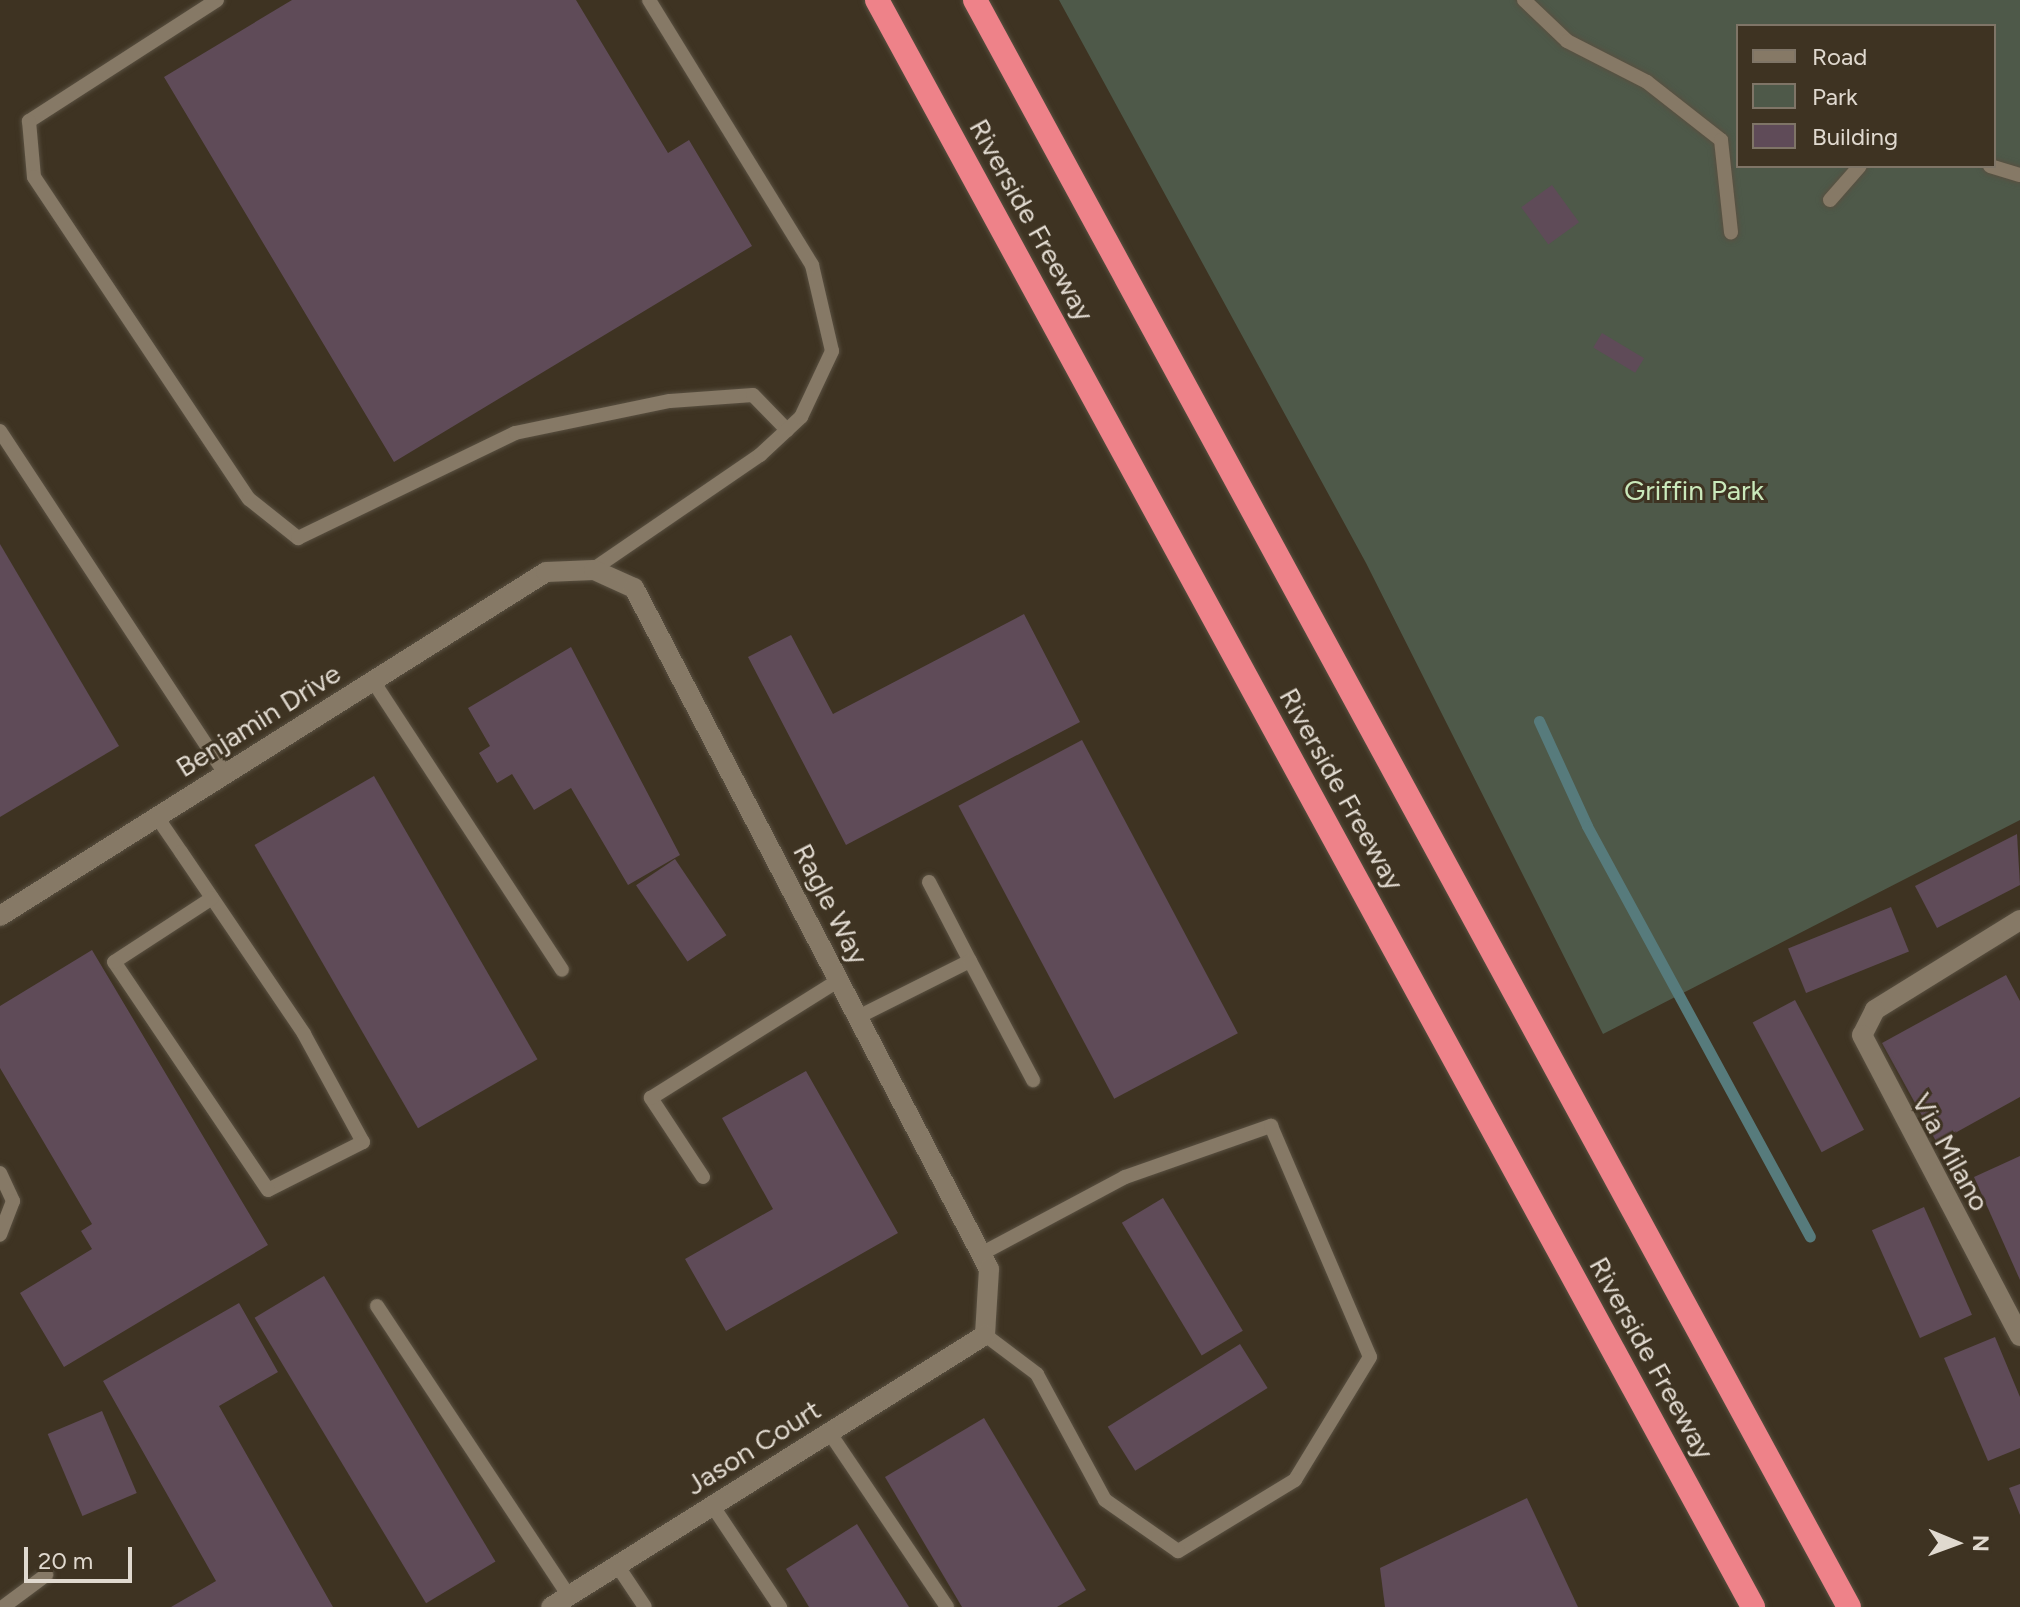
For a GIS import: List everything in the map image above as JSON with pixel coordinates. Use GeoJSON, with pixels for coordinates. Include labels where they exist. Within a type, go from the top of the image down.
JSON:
{"type":"FeatureCollection","features":[{"type":"Feature","properties":{"kind":"highway","name":"Riverside Freeway"},"geometry":{"type":"LineString","coordinates":[[877,0],[1753,1607]]}},
{"type":"Feature","properties":{"kind":"highway","name":"Riverside Freeway"},"geometry":{"type":"LineString","coordinates":[[975,0],[1849,1607]]}},
{"type":"Feature","properties":{"kind":"street","name":"Ragle Way"},"geometry":{"type":"LineString","coordinates":[[546,572],[592,570],[634,588],[989,1269],[985,1335]]}},
{"type":"Feature","properties":{"kind":"street","name":"Benjamin Drive"},"geometry":{"type":"LineString","coordinates":[[0,916],[546,572]]}},
{"type":"Feature","properties":{"kind":"street","name":"Via Milano"},"geometry":{"type":"LineString","coordinates":[[2020,920],[1875,1010],[1862,1035],[2020,1336]]}},
{"type":"Feature","properties":{"kind":"street","name":"Jason Court"},"geometry":{"type":"LineString","coordinates":[[551,1607],[985,1335]]}},
{"type":"Feature","properties":{"kind":"lane"},"geometry":{"type":"LineString","coordinates":[[217,0],[29,121],[34,177],[249,499],[298,538],[515,433],[670,401],[753,395],[787,430]]}},
{"type":"Feature","properties":{"kind":"lane"},"geometry":{"type":"LineString","coordinates":[[592,570],[787,430],[801,417],[832,351],[812,265],[649,0]]}},
{"type":"Feature","properties":{"kind":"lane"},"geometry":{"type":"LineString","coordinates":[[1524,0],[1567,41],[1647,82],[1721,140],[1731,232]]}},
{"type":"Feature","properties":{"kind":"lane"},"geometry":{"type":"LineString","coordinates":[[1830,200],[1858,168]]}},
{"type":"Feature","properties":{"kind":"lane"},"geometry":{"type":"LineString","coordinates":[[1996,168],[2020,175]]}},
{"type":"Feature","properties":{"kind":"lane"},"geometry":{"type":"LineString","coordinates":[[0,431],[225,774]]}},
{"type":"Feature","properties":{"kind":"lane"},"geometry":{"type":"LineString","coordinates":[[373,681],[562,970]]}},
{"type":"Feature","properties":{"kind":"lane"},"geometry":{"type":"LineString","coordinates":[[157,817],[212,898],[304,1034],[363,1142],[268,1190],[114,962],[212,898]]}},
{"type":"Feature","properties":{"kind":"lane"},"geometry":{"type":"LineString","coordinates":[[929,882],[1033,1080]]}},
{"type":"Feature","properties":{"kind":"lane"},"geometry":{"type":"LineString","coordinates":[[858,1017],[970,961]]}},
{"type":"Feature","properties":{"kind":"lane"},"geometry":{"type":"LineString","coordinates":[[703,1177],[651,1098],[839,980]]}},
{"type":"Feature","properties":{"kind":"lane"},"geometry":{"type":"LineString","coordinates":[[981,1254],[1125,1177],[1271,1126],[1370,1357],[1295,1480],[1178,1551],[1105,1500],[1037,1374],[985,1335]]}},
{"type":"Feature","properties":{"kind":"lane"},"geometry":{"type":"LineString","coordinates":[[0,1173],[13,1201],[0,1235]]}},
{"type":"Feature","properties":{"kind":"lane"},"geometry":{"type":"LineString","coordinates":[[377,1306],[569,1596]]}},
{"type":"Feature","properties":{"kind":"lane"},"geometry":{"type":"LineString","coordinates":[[829,1432],[947,1607]]}},
{"type":"Feature","properties":{"kind":"lane"},"geometry":{"type":"LineString","coordinates":[[712,1505],[780,1607]]}},
{"type":"Feature","properties":{"kind":"lane"},"geometry":{"type":"LineString","coordinates":[[617,1565],[645,1607]]}},
{"type":"Feature","properties":{"kind":"lane"},"geometry":{"type":"LineString","coordinates":[[3,1607],[46,1575]]}},
{"type":"Feature","properties":{"kind":"green space","name":"Griffin Park"},"geometry":{"type":"Polygon","coordinates":[[[1059,0],[2020,0],[2020,820],[1603,1034],[1366,563],[1059,0]]]}},
{"type":"Feature","properties":{"kind":"building"},"geometry":{"type":"Polygon","coordinates":[[[292,0],[576,0],[668,153],[689,140],[752,246],[394,462],[164,77],[292,0]]]}},
{"type":"Feature","properties":{"kind":"building"},"geometry":{"type":"Polygon","coordinates":[[[1552,185],[1579,222],[1548,245],[1521,207],[1552,185]]]}},
{"type":"Feature","properties":{"kind":"building"},"geometry":{"type":"Polygon","coordinates":[[[1602,333],[1644,358],[1635,373],[1593,348],[1602,333]]]}},
{"type":"Feature","properties":{"kind":"building"},"geometry":{"type":"Polygon","coordinates":[[[0,544],[119,746],[0,817],[0,544]]]}},
{"type":"Feature","properties":{"kind":"building"},"geometry":{"type":"Polygon","coordinates":[[[1024,614],[1080,722],[846,845],[748,657],[791,635],[833,714],[1024,614]]]}},
{"type":"Feature","properties":{"kind":"building"},"geometry":{"type":"Polygon","coordinates":[[[571,647],[680,855],[628,885],[571,788],[534,810],[512,774],[497,783],[479,753],[490,746],[468,708],[571,647]]]}},
{"type":"Feature","properties":{"kind":"building"},"geometry":{"type":"Polygon","coordinates":[[[1082,740],[1238,1033],[1114,1099],[958,806],[1082,740]]]}},
{"type":"Feature","properties":{"kind":"building"},"geometry":{"type":"Polygon","coordinates":[[[374,776],[538,1059],[418,1128],[254,845],[374,776]]]}},
{"type":"Feature","properties":{"kind":"building"},"geometry":{"type":"Polygon","coordinates":[[[2017,834],[2020,885],[1937,928],[1915,886],[2017,834]]]}},
{"type":"Feature","properties":{"kind":"building"},"geometry":{"type":"Polygon","coordinates":[[[675,859],[726,935],[687,962],[636,885],[675,859]]]}},
{"type":"Feature","properties":{"kind":"building"},"geometry":{"type":"Polygon","coordinates":[[[1891,907],[1909,952],[1806,993],[1788,949],[1891,907]]]}},
{"type":"Feature","properties":{"kind":"building"},"geometry":{"type":"Polygon","coordinates":[[[92,950],[268,1245],[64,1367],[20,1293],[92,1249],[81,1231],[92,1224],[0,1068],[0,1006],[92,950]]]}},
{"type":"Feature","properties":{"kind":"building"},"geometry":{"type":"Polygon","coordinates":[[[2006,975],[2020,1001],[2020,1097],[1937,1143],[1882,1043],[2006,975]]]}},
{"type":"Feature","properties":{"kind":"building"},"geometry":{"type":"Polygon","coordinates":[[[1795,1000],[1864,1130],[1822,1152],[1753,1023],[1795,1000]]]}},
{"type":"Feature","properties":{"kind":"building"},"geometry":{"type":"Polygon","coordinates":[[[806,1071],[898,1233],[726,1331],[685,1259],[773,1209],[722,1118],[806,1071]]]}},
{"type":"Feature","properties":{"kind":"building"},"geometry":{"type":"Polygon","coordinates":[[[2020,1156],[2020,1280],[1974,1177],[2020,1156]]]}},
{"type":"Feature","properties":{"kind":"building"},"geometry":{"type":"Polygon","coordinates":[[[1163,1198],[1243,1331],[1202,1356],[1122,1223],[1163,1198]]]}},
{"type":"Feature","properties":{"kind":"building"},"geometry":{"type":"Polygon","coordinates":[[[1924,1207],[1972,1315],[1920,1338],[1872,1230],[1924,1207]]]}},
{"type":"Feature","properties":{"kind":"building"},"geometry":{"type":"Polygon","coordinates":[[[324,1276],[496,1561],[426,1603],[255,1318],[324,1276]]]}},
{"type":"Feature","properties":{"kind":"building"},"geometry":{"type":"Polygon","coordinates":[[[239,1303],[278,1372],[219,1406],[333,1607],[171,1607],[216,1581],[103,1381],[239,1303]]]}},
{"type":"Feature","properties":{"kind":"building"},"geometry":{"type":"Polygon","coordinates":[[[1995,1337],[2020,1397],[2020,1448],[1988,1461],[1944,1358],[1995,1337]]]}},
{"type":"Feature","properties":{"kind":"building"},"geometry":{"type":"Polygon","coordinates":[[[1240,1344],[1268,1388],[1135,1471],[1108,1427],[1240,1344]]]}},
{"type":"Feature","properties":{"kind":"building"},"geometry":{"type":"Polygon","coordinates":[[[102,1411],[137,1493],[82,1516],[48,1434],[102,1411]]]}},
{"type":"Feature","properties":{"kind":"building"},"geometry":{"type":"Polygon","coordinates":[[[984,1418],[1086,1590],[1057,1607],[962,1607],[885,1477],[984,1418]]]}},
{"type":"Feature","properties":{"kind":"building"},"geometry":{"type":"Polygon","coordinates":[[[2020,1484],[2020,1515],[2009,1488],[2020,1484]]]}},
{"type":"Feature","properties":{"kind":"building"},"geometry":{"type":"Polygon","coordinates":[[[1527,1498],[1578,1607],[1385,1607],[1380,1568],[1527,1498]]]}},
{"type":"Feature","properties":{"kind":"building"},"geometry":{"type":"Polygon","coordinates":[[[857,1524],[909,1607],[809,1607],[786,1569],[857,1524]]]}},
{"type":"Feature","properties":{"kind":"waterway"},"geometry":{"type":"LineString","coordinates":[[1539,721],[1587,826],[1810,1236]]}}]}
